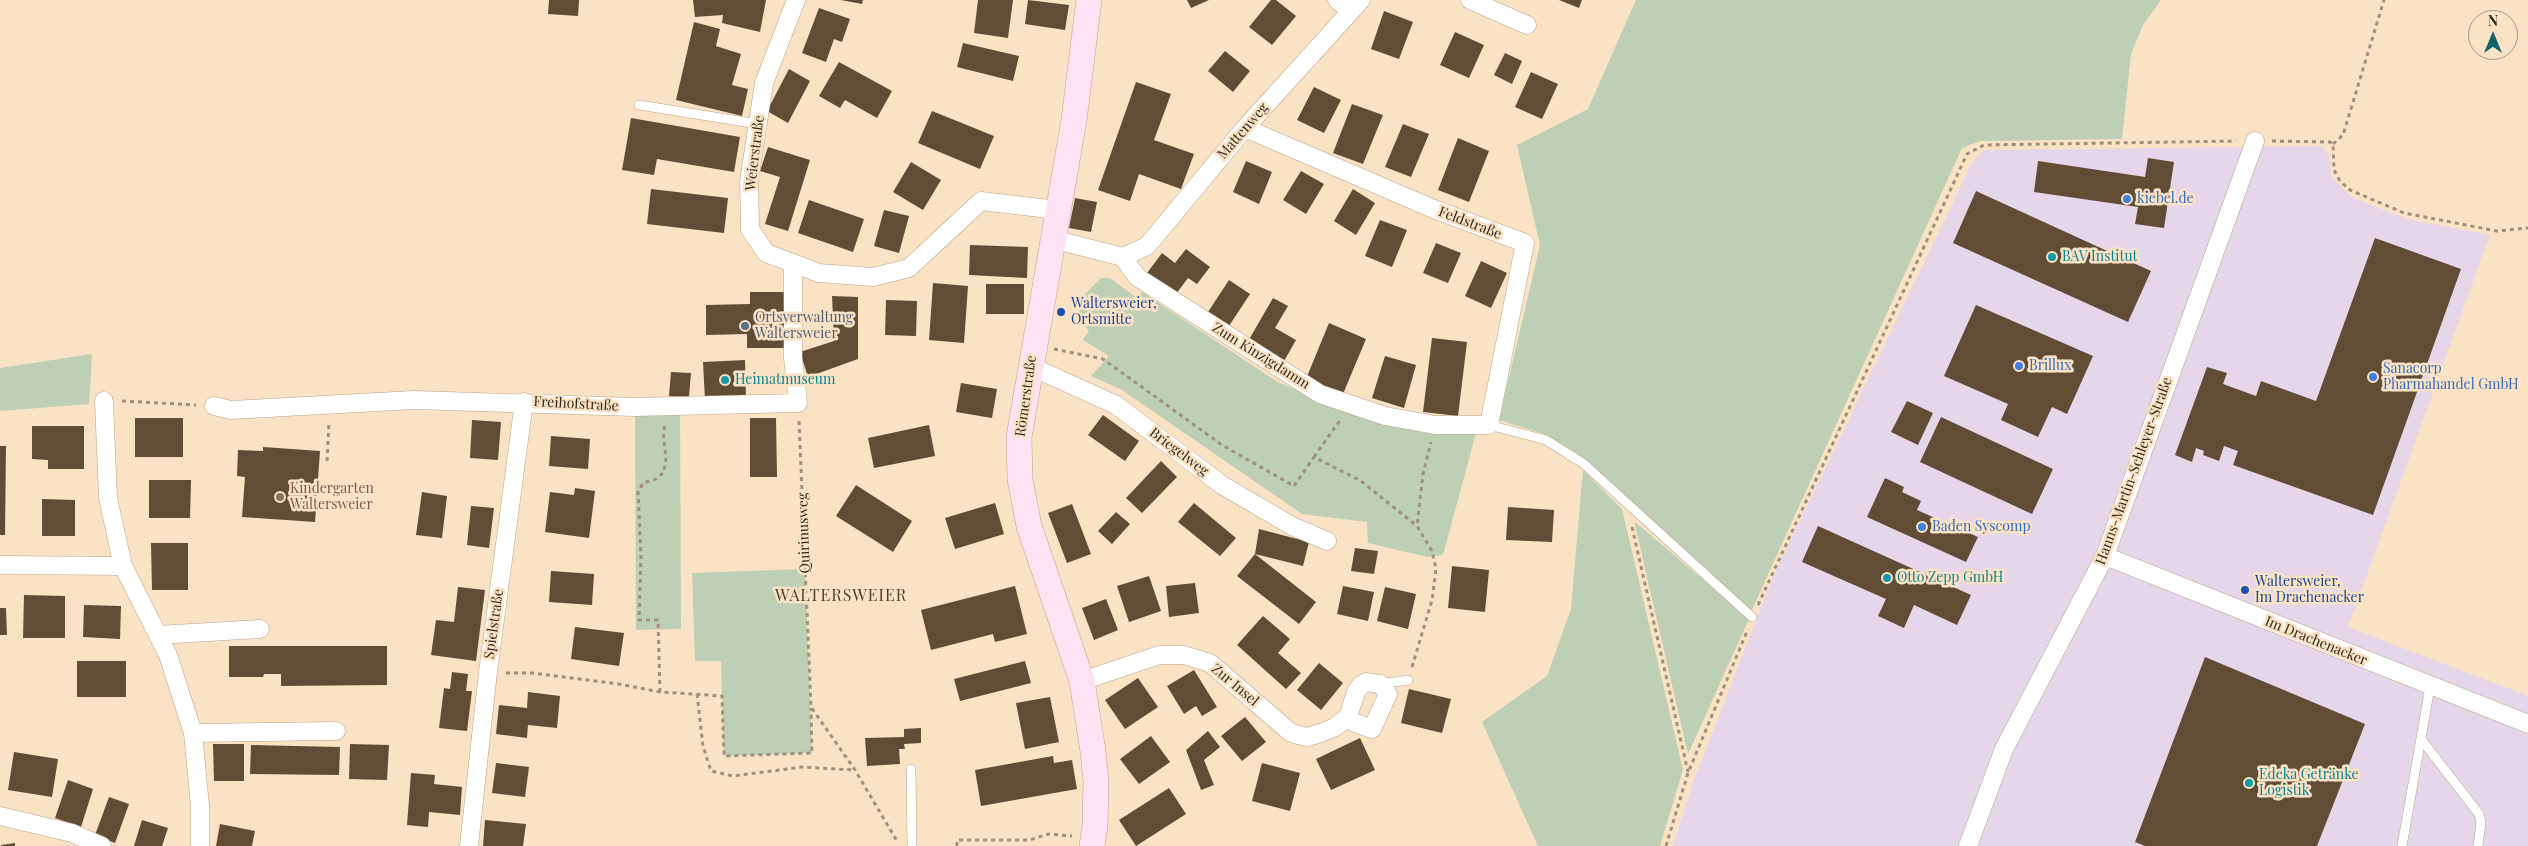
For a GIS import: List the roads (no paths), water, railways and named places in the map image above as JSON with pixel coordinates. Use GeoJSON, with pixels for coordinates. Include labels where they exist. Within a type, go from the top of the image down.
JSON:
{"type":"FeatureCollection","features":[{"type":"Feature","properties":{"kind":"street","name":"Weierstraße"},"geometry":{"type":"LineString","coordinates":[[796,0],[764,83],[749,181],[750,229],[766,252],[819,273],[873,277],[909,268],[981,201],[1058,210]]}},
{"type":"Feature","properties":{"kind":"street","name":"Römerstraße"},"geometry":{"type":"LineString","coordinates":[[1089,0],[1074,120],[1019,437],[1020,479],[1029,526],[1082,681],[1096,782],[1093,842]]}},
{"type":"Feature","properties":{"kind":"street"},"geometry":{"type":"LineString","coordinates":[[1470,0],[1526,25]]}},
{"type":"Feature","properties":{"kind":"street","name":"Mattenweg"},"geometry":{"type":"LineString","coordinates":[[1123,257],[1147,246],[1349,4]]}},
{"type":"Feature","properties":{"kind":"street","name":"Feldstraße"},"geometry":{"type":"LineString","coordinates":[[1245,128],[1436,210],[1525,243],[1489,425]]}},
{"type":"Feature","properties":{"kind":"street","name":"Hanns-Martin-Schleyer-Straße"},"geometry":{"type":"LineString","coordinates":[[1968,846],[2004,749],[2105,556],[2255,141]]}},
{"type":"Feature","properties":{"kind":"street"},"geometry":{"type":"LineString","coordinates":[[1052,239],[1123,257]]}},
{"type":"Feature","properties":{"kind":"street","name":"Zum Kinzigdamm"},"geometry":{"type":"LineString","coordinates":[[1123,257],[1137,277],[1320,394],[1385,416],[1435,425],[1489,425]]}},
{"type":"Feature","properties":{"kind":"street","name":"Freihofstraße"},"geometry":{"type":"LineString","coordinates":[[214,406],[231,410],[414,400],[665,407],[798,403],[793,358],[793,263]]}},
{"type":"Feature","properties":{"kind":"street","name":"Briegelweg"},"geometry":{"type":"LineString","coordinates":[[1032,356],[1116,405],[1222,485],[1292,526],[1327,540]]}},
{"type":"Feature","properties":{"kind":"street"},"geometry":{"type":"LineString","coordinates":[[104,401],[108,498],[124,566],[168,655],[193,733],[200,806],[200,846]]}},
{"type":"Feature","properties":{"kind":"street","name":"Spielstraße"},"geometry":{"type":"LineString","coordinates":[[469,846],[488,672],[524,402]]}},
{"type":"Feature","properties":{"kind":"street","name":"Im Drachenacker"},"geometry":{"type":"LineString","coordinates":[[2105,556],[2430,687],[2528,724]]}},
{"type":"Feature","properties":{"kind":"street"},"geometry":{"type":"LineString","coordinates":[[0,565],[124,566]]}},
{"type":"Feature","properties":{"kind":"street"},"geometry":{"type":"LineString","coordinates":[[158,635],[260,629]]}},
{"type":"Feature","properties":{"kind":"street","name":"Zur Insel"},"geometry":{"type":"LineString","coordinates":[[1082,681],[1160,655],[1184,655],[1210,663],[1290,732],[1307,737],[1335,727],[1348,717]]}},
{"type":"Feature","properties":{"kind":"street"},"geometry":{"type":"LineString","coordinates":[[1373,682],[1380,684],[1388,694],[1372,729],[1354,722],[1348,717],[1361,685],[1373,682]]}},
{"type":"Feature","properties":{"kind":"street"},"geometry":{"type":"LineString","coordinates":[[193,733],[336,730]]}},
{"type":"Feature","properties":{"kind":"street"},"geometry":{"type":"LineString","coordinates":[[0,816],[72,833],[102,846]]}},
{"type":"Feature","properties":{"kind":"lane"},"geometry":{"type":"LineString","coordinates":[[639,105],[758,124]]}},
{"type":"Feature","properties":{"kind":"lane"},"geometry":{"type":"LineString","coordinates":[[1489,425],[1546,440],[1584,464],[1752,617]]}},
{"type":"Feature","properties":{"kind":"lane"},"geometry":{"type":"LineString","coordinates":[[1380,684],[1408,680]]}},
{"type":"Feature","properties":{"kind":"lane"},"geometry":{"type":"LineString","coordinates":[[2402,846],[2430,687]]}},
{"type":"Feature","properties":{"kind":"lane"},"geometry":{"type":"LineString","coordinates":[[2421,739],[2479,814],[2481,822],[2478,846]]}},
{"type":"Feature","properties":{"kind":"lane"},"geometry":{"type":"LineString","coordinates":[[911,769],[912,846]]}},
{"type":"Feature","properties":{"kind":"place","name":"kiebel.de"},"geometry":{"type":"Point","coordinates":[2127,199]}},
{"type":"Feature","properties":{"kind":"place","name":"BAV Institut"},"geometry":{"type":"Point","coordinates":[2052,257]}},
{"type":"Feature","properties":{"kind":"place","name":"Waltersweier, Ortsmitte"},"geometry":{"type":"Point","coordinates":[1061,312]}},
{"type":"Feature","properties":{"kind":"place","name":"Ortsverwaltung Waltersweier"},"geometry":{"type":"Point","coordinates":[745,326]}},
{"type":"Feature","properties":{"kind":"place","name":"Brillux"},"geometry":{"type":"Point","coordinates":[2019,366]}},
{"type":"Feature","properties":{"kind":"place","name":"Sanacorp Pharmahandel GmbH"},"geometry":{"type":"Point","coordinates":[2373,377]}},
{"type":"Feature","properties":{"kind":"place","name":"Heimatmuseum"},"geometry":{"type":"Point","coordinates":[725,380]}},
{"type":"Feature","properties":{"kind":"place","name":"Kindergarten Waltersweier"},"geometry":{"type":"Point","coordinates":[280,497]}},
{"type":"Feature","properties":{"kind":"place","name":"Baden Syscomp"},"geometry":{"type":"Point","coordinates":[1922,527]}},
{"type":"Feature","properties":{"kind":"place","name":"Otto Zepp GmbH"},"geometry":{"type":"Point","coordinates":[1887,578]}},
{"type":"Feature","properties":{"kind":"place","name":"Waltersweier, Im Drachenacker"},"geometry":{"type":"Point","coordinates":[2245,590]}},
{"type":"Feature","properties":{"kind":"place","name":"Edeka Getränke Logistik"},"geometry":{"type":"Point","coordinates":[2249,783]}},
{"type":"Feature","properties":{"kind":"district","name":"WALTERSWEIER"},"geometry":{"type":"Point","coordinates":[841,596]}}]}
